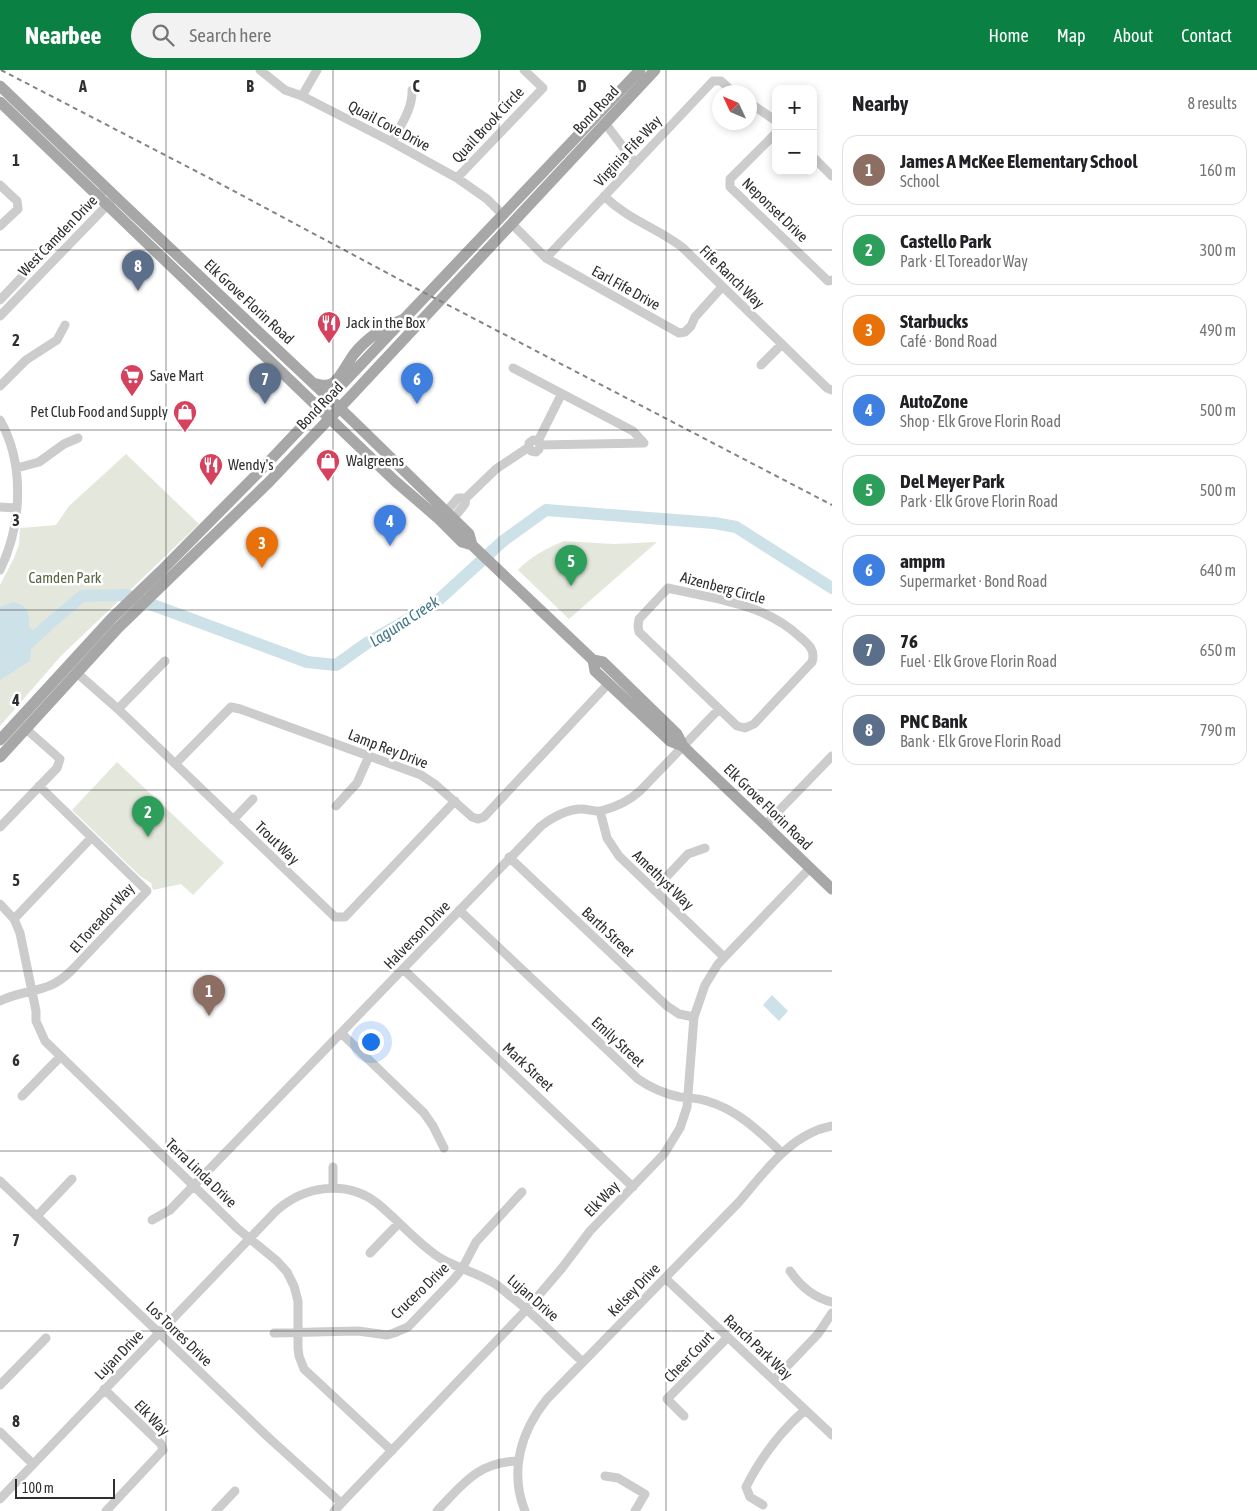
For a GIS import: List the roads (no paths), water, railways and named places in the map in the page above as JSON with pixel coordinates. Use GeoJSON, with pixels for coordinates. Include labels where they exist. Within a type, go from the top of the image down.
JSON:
{"type":"FeatureCollection","features":[{"type":"Feature","properties":{"kind":"main road"},"geometry":{"type":"LineString","coordinates":[[605,123],[604,115],[639,77],[641,70]]}},
{"type":"Feature","properties":{"kind":"main road","name":"Bond Road"},"geometry":{"type":"LineString","coordinates":[[162,581],[207,525],[330,399],[502,214],[641,70]]}},
{"type":"Feature","properties":{"kind":"main road","name":"Bond Road"},"geometry":{"type":"LineString","coordinates":[[0,740],[115,623],[269,482],[655,70]]}},
{"type":"Feature","properties":{"kind":"main road","name":"Elk Grove Florin Road"},"geometry":{"type":"LineString","coordinates":[[0,86],[102,192]]}},
{"type":"Feature","properties":{"kind":"main road","name":"Elk Grove Florin Road"},"geometry":{"type":"LineString","coordinates":[[0,102],[192,269],[469,534],[472,545]]}},
{"type":"Feature","properties":{"kind":"main road"},"geometry":{"type":"LineString","coordinates":[[512,224],[511,215],[552,169],[555,159]]}},
{"type":"Feature","properties":{"kind":"main road","name":"Elk Grove Florin Road"},"geometry":{"type":"LineString","coordinates":[[111,200],[154,249],[329,418],[421,504],[440,519],[462,542],[472,545],[593,660],[602,662],[677,734],[683,746],[832,889]]}},
{"type":"Feature","properties":{"kind":"main road"},"geometry":{"type":"LineString","coordinates":[[462,278],[467,265],[498,227],[502,214]]}},
{"type":"Feature","properties":{"kind":"main road"},"geometry":{"type":"LineString","coordinates":[[154,249],[172,257],[185,269],[192,269]]}},
{"type":"Feature","properties":{"kind":"main road"},"geometry":{"type":"LineString","coordinates":[[197,290],[205,289],[212,296],[222,298]]}},
{"type":"Feature","properties":{"kind":"main road"},"geometry":{"type":"LineString","coordinates":[[314,384],[324,386],[334,383],[354,354],[366,341],[387,326],[406,318]]}},
{"type":"Feature","properties":{"kind":"main road"},"geometry":{"type":"LineString","coordinates":[[421,504],[431,506],[448,522],[449,516]]}},
{"type":"Feature","properties":{"kind":"main road","name":"Bond Road"},"geometry":{"type":"LineString","coordinates":[[0,757],[77,673],[115,623]]}},
{"type":"Feature","properties":{"kind":"main road","name":"Elk Grove Florin Road"},"geometry":{"type":"LineString","coordinates":[[593,660],[595,671],[668,740],[683,746]]}},
{"type":"Feature","properties":{"kind":"street","name":"Quail Cove Drive"},"geometry":{"type":"LineString","coordinates":[[260,70],[285,90],[302,96],[392,142],[457,178],[487,199],[502,214]]}},
{"type":"Feature","properties":{"kind":"street"},"geometry":{"type":"LineString","coordinates":[[302,96],[317,70]]}},
{"type":"Feature","properties":{"kind":"street","name":"Quail Brook Circle"},"geometry":{"type":"LineString","coordinates":[[457,178],[543,88],[524,70]]}},
{"type":"Feature","properties":{"kind":"street","name":"Virginia Fife Way"},"geometry":{"type":"LineString","coordinates":[[546,258],[713,81],[720,81],[725,85]]}},
{"type":"Feature","properties":{"kind":"street"},"geometry":{"type":"LineString","coordinates":[[392,142],[410,107],[412,90]]}},
{"type":"Feature","properties":{"kind":"street"},"geometry":{"type":"LineString","coordinates":[[757,108],[772,118]]}},
{"type":"Feature","properties":{"kind":"street"},"geometry":{"type":"LineString","coordinates":[[605,123],[635,163]]}},
{"type":"Feature","properties":{"kind":"street","name":"Neponset Drive"},"geometry":{"type":"LineString","coordinates":[[772,137],[730,179],[730,187],[828,281],[832,280]]}},
{"type":"Feature","properties":{"kind":"street"},"geometry":{"type":"LineString","coordinates":[[817,161],[832,176]]}},
{"type":"Feature","properties":{"kind":"street"},"geometry":{"type":"LineString","coordinates":[[0,185],[17,201],[18,209],[0,226]]}},
{"type":"Feature","properties":{"kind":"street","name":"West Camden Drive"},"geometry":{"type":"LineString","coordinates":[[0,300],[102,192]]}},
{"type":"Feature","properties":{"kind":"street","name":"Fife Ranch Way"},"geometry":{"type":"LineString","coordinates":[[604,196],[618,209],[637,222],[664,234],[682,247],[826,388],[832,390]]}},
{"type":"Feature","properties":{"kind":"street","name":"West Camden Drive"},"geometry":{"type":"LineString","coordinates":[[0,316],[111,200]]}},
{"type":"Feature","properties":{"kind":"street","name":"Earl Fife Drive"},"geometry":{"type":"LineString","coordinates":[[512,224],[546,258],[678,333],[685,332],[691,326],[695,317],[722,286]]}},
{"type":"Feature","properties":{"kind":"street"},"geometry":{"type":"LineString","coordinates":[[0,386],[26,360],[57,340],[66,325]]}},
{"type":"Feature","properties":{"kind":"street"},"geometry":{"type":"LineString","coordinates":[[761,365],[782,344]]}},
{"type":"Feature","properties":{"kind":"street"},"geometry":{"type":"LineString","coordinates":[[449,516],[465,504],[466,498],[496,469],[529,447],[531,441],[539,443],[644,443],[633,432],[513,368]]}},
{"type":"Feature","properties":{"kind":"street"},"geometry":{"type":"LineString","coordinates":[[539,443],[561,394]]}},
{"type":"Feature","properties":{"kind":"street"},"geometry":{"type":"LineString","coordinates":[[0,420],[12,445],[17,468],[16,508],[12,536],[8,552],[0,570]]}},
{"type":"Feature","properties":{"kind":"street"},"geometry":{"type":"LineString","coordinates":[[17,468],[39,462],[64,444],[78,438]]}},
{"type":"Feature","properties":{"kind":"street"},"geometry":{"type":"LineString","coordinates":[[0,507],[16,508]]}},
{"type":"Feature","properties":{"kind":"street","name":"Aizenberg Circle"},"geometry":{"type":"LineString","coordinates":[[668,588],[759,610],[793,630],[809,645],[813,652],[813,659],[810,665],[752,726],[745,728],[737,726],[719,709],[642,636],[638,630],[641,616],[668,588]]}},
{"type":"Feature","properties":{"kind":"street"},"geometry":{"type":"LineString","coordinates":[[118,709],[165,661]]}},
{"type":"Feature","properties":{"kind":"street","name":"Trout Way"},"geometry":{"type":"LineString","coordinates":[[77,673],[118,709],[335,917],[345,917],[455,801]]}},
{"type":"Feature","properties":{"kind":"street","name":"Lamp Rey Drive"},"geometry":{"type":"LineString","coordinates":[[175,764],[231,708],[240,709],[427,778],[472,817],[478,819],[484,817],[608,683]]}},
{"type":"Feature","properties":{"kind":"street"},"geometry":{"type":"LineString","coordinates":[[683,746],[719,709]]}},
{"type":"Feature","properties":{"kind":"street"},"geometry":{"type":"LineString","coordinates":[[0,827],[57,768],[60,759],[26,729]]}},
{"type":"Feature","properties":{"kind":"street","name":"Halverson Drive"},"geometry":{"type":"LineString","coordinates":[[152,1220],[170,1210],[194,1186],[542,826],[554,817],[567,812],[582,809],[600,811],[623,803],[636,795],[683,746]]}},
{"type":"Feature","properties":{"kind":"street"},"geometry":{"type":"LineString","coordinates":[[336,806],[357,783],[369,756]]}},
{"type":"Feature","properties":{"kind":"street"},"geometry":{"type":"LineString","coordinates":[[765,825],[832,756]]}},
{"type":"Feature","properties":{"kind":"street","name":"El Toreador Way"},"geometry":{"type":"LineString","coordinates":[[0,1001],[54,984],[67,975],[147,891],[39,786]]}},
{"type":"Feature","properties":{"kind":"street"},"geometry":{"type":"LineString","coordinates":[[233,820],[253,799]]}},
{"type":"Feature","properties":{"kind":"street","name":"Amethyst Way"},"geometry":{"type":"LineString","coordinates":[[600,811],[605,832],[615,851],[724,957]]}},
{"type":"Feature","properties":{"kind":"street"},"geometry":{"type":"LineString","coordinates":[[14,919],[92,838]]}},
{"type":"Feature","properties":{"kind":"street"},"geometry":{"type":"LineString","coordinates":[[654,890],[688,854],[694,850],[705,848]]}},
{"type":"Feature","properties":{"kind":"street","name":"Barth Street"},"geometry":{"type":"LineString","coordinates":[[509,858],[667,1006],[679,1014],[694,1017]]}},
{"type":"Feature","properties":{"kind":"street","name":"Elk Way"},"geometry":{"type":"LineString","coordinates":[[334,1511],[527,1309],[590,1231],[664,1154],[683,1121],[689,1098],[694,1017],[705,985],[724,957],[810,868]]}},
{"type":"Feature","properties":{"kind":"street","name":"Terra Linda Drive"},"geometry":{"type":"LineString","coordinates":[[0,904],[14,919],[20,933],[36,1011],[36,1022],[45,1040],[60,1057],[194,1186],[277,1261],[291,1279],[298,1301],[299,1356],[304,1369],[392,1451]]}},
{"type":"Feature","properties":{"kind":"street","name":"Emily Street"},"geometry":{"type":"LineString","coordinates":[[459,910],[638,1079],[672,1095],[706,1100],[730,1110],[752,1125],[782,1154]]}},
{"type":"Feature","properties":{"kind":"street","name":"Mark Street"},"geometry":{"type":"LineString","coordinates":[[403,969],[633,1187]]}},
{"type":"Feature","properties":{"kind":"street"},"geometry":{"type":"LineString","coordinates":[[341,1033],[424,1112],[444,1148]]}},
{"type":"Feature","properties":{"kind":"street"},"geometry":{"type":"LineString","coordinates":[[22,1096],[60,1057]]}},
{"type":"Feature","properties":{"kind":"street","name":"Kelsey Drive"},"geometry":{"type":"LineString","coordinates":[[525,1511],[518,1484],[518,1460],[526,1431],[537,1411],[739,1202],[753,1184],[782,1154],[805,1135],[832,1126]]}},
{"type":"Feature","properties":{"kind":"street"},"geometry":{"type":"LineString","coordinates":[[333,1167],[333,1188]]}},
{"type":"Feature","properties":{"kind":"street"},"geometry":{"type":"LineString","coordinates":[[36,1216],[72,1179]]}},
{"type":"Feature","properties":{"kind":"street","name":"Los Torres Drive"},"geometry":{"type":"LineString","coordinates":[[0,1181],[269,1438],[341,1503]]}},
{"type":"Feature","properties":{"kind":"street","name":"Lujan Drive"},"geometry":{"type":"LineString","coordinates":[[0,1499],[250,1238],[289,1201],[310,1191],[333,1188],[348,1190],[370,1199],[428,1250],[462,1269],[493,1282],[527,1309],[583,1362]]}},
{"type":"Feature","properties":{"kind":"street","name":"Crucero Drive"},"geometry":{"type":"LineString","coordinates":[[274,1333],[358,1331],[380,1335],[394,1333],[408,1326],[462,1269],[476,1242],[522,1192]]}},
{"type":"Feature","properties":{"kind":"street"},"geometry":{"type":"LineString","coordinates":[[370,1252],[399,1223]]}},
{"type":"Feature","properties":{"kind":"street"},"geometry":{"type":"LineString","coordinates":[[790,1271],[806,1289],[819,1298],[832,1302]]}},
{"type":"Feature","properties":{"kind":"street","name":"Ranch Park Way"},"geometry":{"type":"LineString","coordinates":[[665,1278],[726,1338],[774,1380],[832,1436]]}},
{"type":"Feature","properties":{"kind":"street"},"geometry":{"type":"LineString","coordinates":[[774,1380],[818,1334],[832,1313]]}},
{"type":"Feature","properties":{"kind":"street"},"geometry":{"type":"LineString","coordinates":[[0,1385],[46,1338]]}},
{"type":"Feature","properties":{"kind":"street","name":"Cheer Court"},"geometry":{"type":"LineString","coordinates":[[684,1416],[667,1399],[726,1338]]}},
{"type":"Feature","properties":{"kind":"street","name":"Elk Way"},"geometry":{"type":"LineString","coordinates":[[104,1390],[161,1444],[163,1450],[106,1511]]}},
{"type":"Feature","properties":{"kind":"street"},"geometry":{"type":"LineString","coordinates":[[763,1505],[750,1497],[746,1487],[757,1466],[774,1442],[805,1410]]}},
{"type":"Feature","properties":{"kind":"street"},"geometry":{"type":"LineString","coordinates":[[0,1432],[33,1464]]}},
{"type":"Feature","properties":{"kind":"street"},"geometry":{"type":"LineString","coordinates":[[437,1511],[478,1471],[500,1462],[518,1460]]}},
{"type":"Feature","properties":{"kind":"street"},"geometry":{"type":"LineString","coordinates":[[605,1476],[618,1478],[645,1494],[635,1511]]}},
{"type":"Feature","properties":{"kind":"street"},"geometry":{"type":"LineString","coordinates":[[216,1511],[235,1491]]}},
{"type":"Feature","properties":{"kind":"waterway","name":"Laguna Creek"},"geometry":{"type":"LineString","coordinates":[[42,630],[82,596],[126,595],[307,662],[336,665],[367,643],[433,605],[503,541],[546,510],[714,523],[736,527],[832,588]]}},
{"type":"Feature","properties":{"kind":"railway"},"geometry":{"type":"LineString","coordinates":[[1,70],[832,505]]}},
{"type":"Feature","properties":{"kind":"place","name":"PNC Bank"},"geometry":{"type":"Point","coordinates":[138,291]}},
{"type":"Feature","properties":{"kind":"place","name":"Jack in the Box"},"geometry":{"type":"Point","coordinates":[329,344]}},
{"type":"Feature","properties":{"kind":"place","name":"Save Mart"},"geometry":{"type":"Point","coordinates":[132,397]}},
{"type":"Feature","properties":{"kind":"place","name":"76"},"geometry":{"type":"Point","coordinates":[265,404]}},
{"type":"Feature","properties":{"kind":"place","name":"ampm"},"geometry":{"type":"Point","coordinates":[417,404]}},
{"type":"Feature","properties":{"kind":"place","name":"Pet Club Food and Supply"},"geometry":{"type":"Point","coordinates":[185,433]}},
{"type":"Feature","properties":{"kind":"place","name":"Walgreens"},"geometry":{"type":"Point","coordinates":[328,482]}},
{"type":"Feature","properties":{"kind":"place","name":"Wendy's"},"geometry":{"type":"Point","coordinates":[211,486]}},
{"type":"Feature","properties":{"kind":"place","name":"AutoZone"},"geometry":{"type":"Point","coordinates":[390,546]}},
{"type":"Feature","properties":{"kind":"place","name":"Starbucks"},"geometry":{"type":"Point","coordinates":[262,568]}},
{"type":"Feature","properties":{"kind":"place","name":"Del Meyer Park"},"geometry":{"type":"Point","coordinates":[571,586]}},
{"type":"Feature","properties":{"kind":"place","name":"Castello Park"},"geometry":{"type":"Point","coordinates":[148,837]}},
{"type":"Feature","properties":{"kind":"place","name":"James A McKee Elementary School"},"geometry":{"type":"Point","coordinates":[209,1016]}},
{"type":"Feature","properties":{"kind":"park label","name":"Camden Park"},"geometry":{"type":"Point","coordinates":[65,578]}}]}
